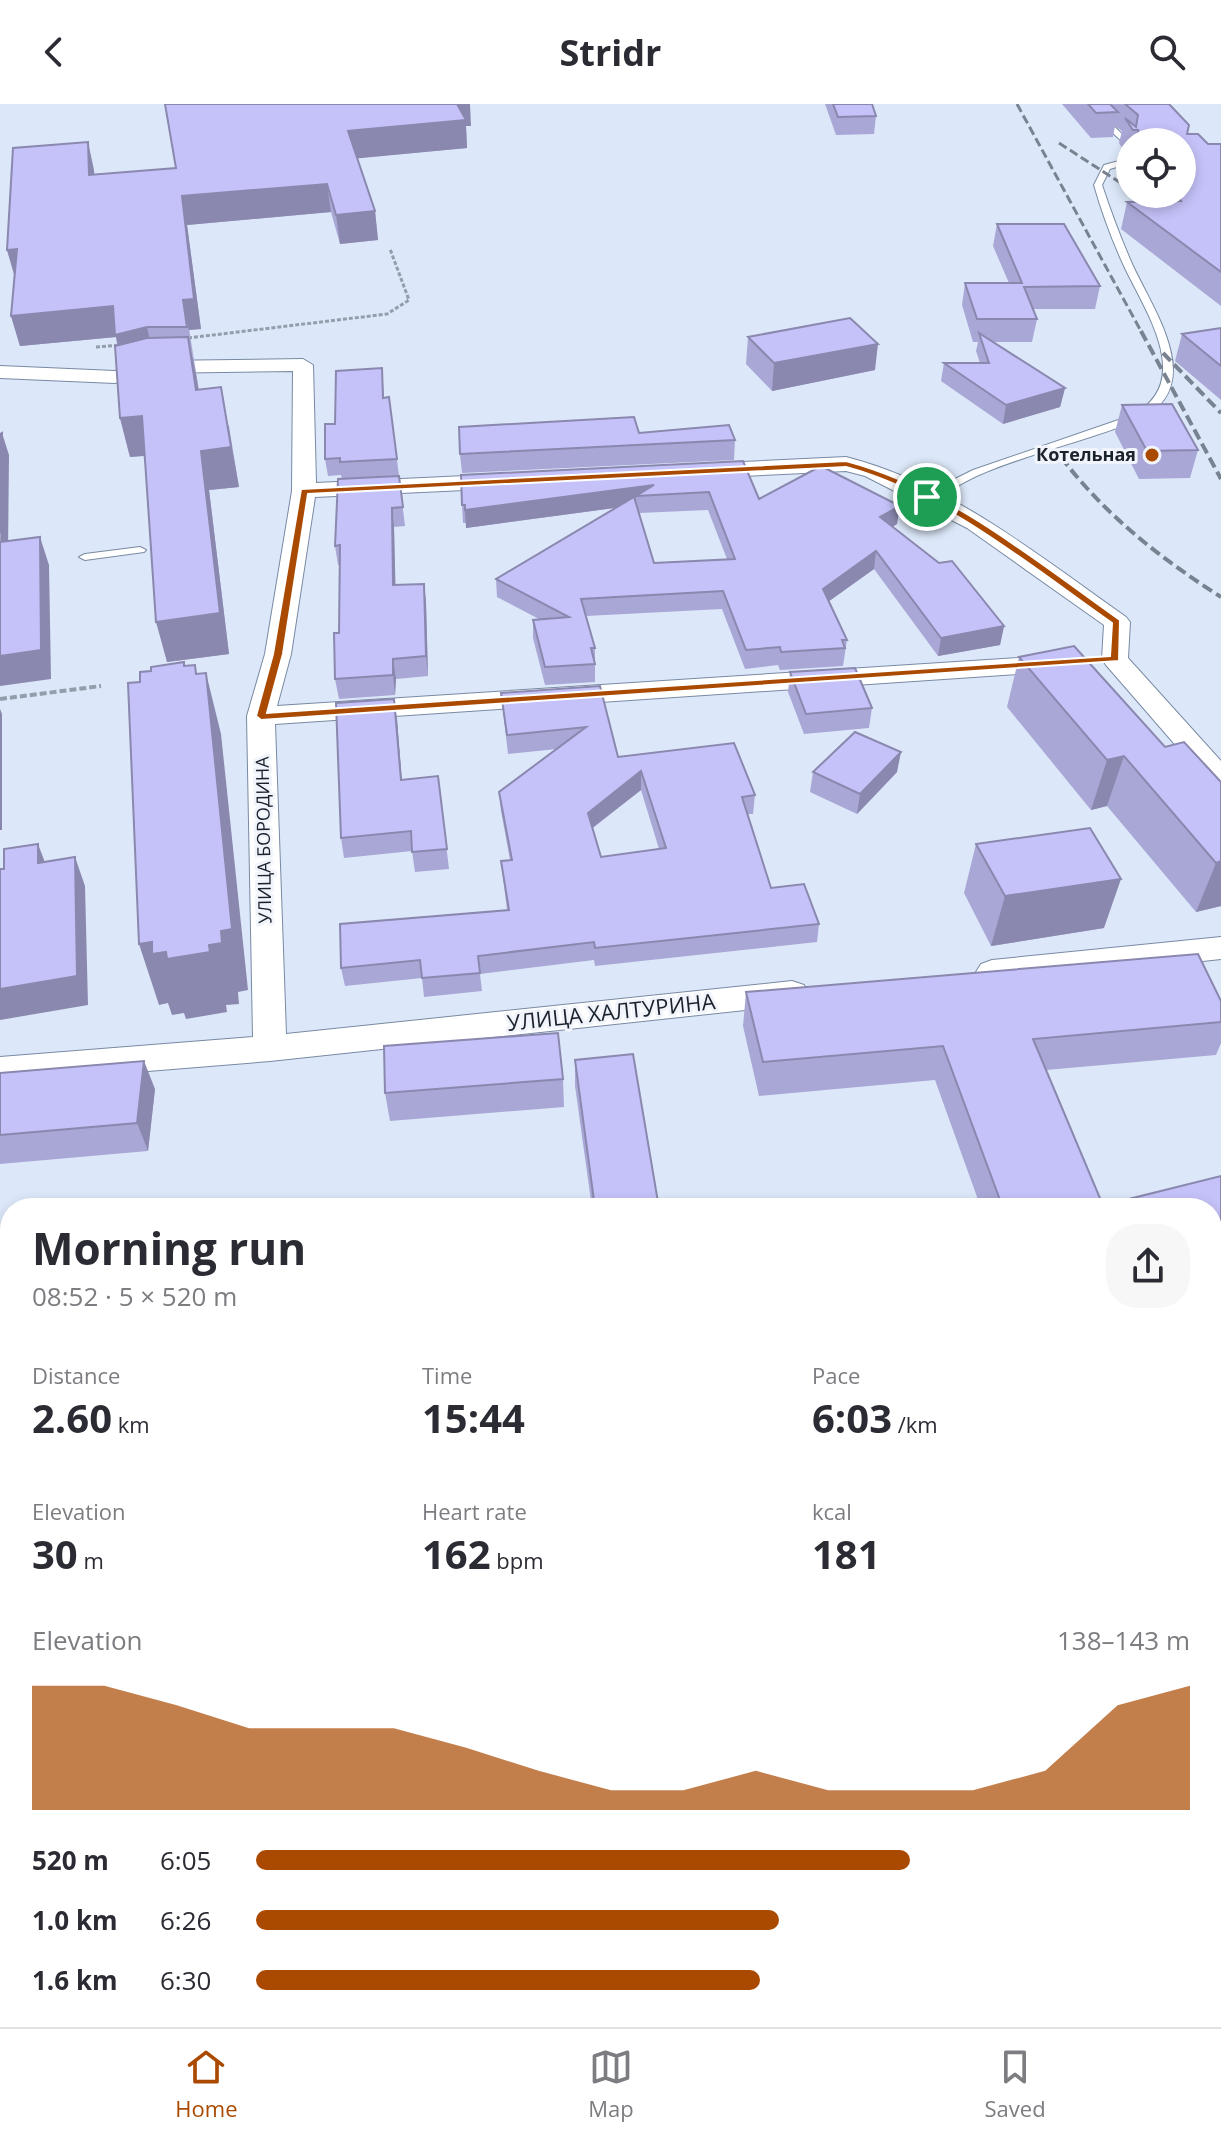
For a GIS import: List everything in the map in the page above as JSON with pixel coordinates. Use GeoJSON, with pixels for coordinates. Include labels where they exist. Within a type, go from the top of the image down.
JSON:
{"type":"FeatureCollection","features":[{"type":"Feature","properties":{"kind":"street","name":"УЛИЦА БОРОДИНА"},"geometry":{"type":"LineString","coordinates":[[0,372],[115,377],[155,367],[303,365],[304,491],[278,654],[261,716],[270,1048]]}},
{"type":"Feature","properties":{"kind":"street"},"geometry":{"type":"LineString","coordinates":[[671,473],[846,464],[873,471],[975,523],[1117,622],[1115,659],[1221,779]]}},
{"type":"Feature","properties":{"kind":"street"},"geometry":{"type":"LineString","coordinates":[[304,491],[527,480]]}},
{"type":"Feature","properties":{"kind":"street"},"geometry":{"type":"LineString","coordinates":[[261,716],[1115,659]]}},
{"type":"Feature","properties":{"kind":"street"},"geometry":{"type":"LineString","coordinates":[[958,976],[1221,948]]}},
{"type":"Feature","properties":{"kind":"street","name":"УЛИЦА ХАЛТУРИНА"},"geometry":{"type":"LineString","coordinates":[[0,1070],[270,1048],[818,990]]}},
{"type":"Feature","properties":{"kind":"lane"},"geometry":{"type":"LineString","coordinates":[[1070,104],[1102,118],[1116,132]]}},
{"type":"Feature","properties":{"kind":"lane"},"geometry":{"type":"LineString","coordinates":[[927,497],[945,485],[989,467],[1134,418],[1153,408],[1164,394],[1168,381],[1161,334],[1128,265],[1098,185],[1107,167],[1116,164]]}},
{"type":"Feature","properties":{"kind":"lane"},"geometry":{"type":"LineString","coordinates":[[85,557],[140,550]]}},
{"type":"Feature","properties":{"kind":"path"},"geometry":{"type":"LineString","coordinates":[[189,338],[387,314],[409,300],[390,249]]}},
{"type":"Feature","properties":{"kind":"path"},"geometry":{"type":"LineString","coordinates":[[95,348],[126,344]]}},
{"type":"Feature","properties":{"kind":"path"},"geometry":{"type":"LineString","coordinates":[[0,699],[101,686]]}},
{"type":"Feature","properties":{"kind":"building"},"geometry":{"type":"Polygon","coordinates":[[[165,104],[457,104],[466,120],[348,131],[375,211],[336,215],[327,184],[182,196],[194,299],[183,300],[187,327],[147,327],[115,335],[113,306],[11,316],[17,249],[7,250],[13,148],[88,142],[89,175],[176,168],[165,104]]]}},
{"type":"Feature","properties":{"kind":"building"},"geometry":{"type":"Polygon","coordinates":[[[833,104],[872,104],[876,116],[838,117],[833,104]]]}},
{"type":"Feature","properties":{"kind":"building"},"geometry":{"type":"Polygon","coordinates":[[[1088,104],[1110,104],[1118,112],[1096,113],[1088,104]]]}},
{"type":"Feature","properties":{"kind":"building"},"geometry":{"type":"Polygon","coordinates":[[[1125,104],[1169,104],[1189,125],[1188,128],[1132,128],[1125,118],[1136,127],[1138,115],[1125,104]]]}},
{"type":"Feature","properties":{"kind":"building"},"geometry":{"type":"Polygon","coordinates":[[[1196,134],[1208,144],[1221,144],[1221,272],[1135,208],[1196,208],[1196,134]]]}},
{"type":"Feature","properties":{"kind":"building"},"geometry":{"type":"Polygon","coordinates":[[[997,224],[1064,224],[1100,286],[1024,287],[1037,319],[977,319],[965,283],[1022,283],[997,224]]]}},
{"type":"Feature","properties":{"kind":"building"},"geometry":{"type":"Polygon","coordinates":[[[850,318],[878,344],[774,363],[748,337],[850,318]]]}},
{"type":"Feature","properties":{"kind":"building"},"geometry":{"type":"Polygon","coordinates":[[[1221,328],[1221,366],[1182,334],[1221,328]]]}},
{"type":"Feature","properties":{"kind":"building"},"geometry":{"type":"Polygon","coordinates":[[[979,333],[1065,388],[1006,405],[944,363],[989,363],[979,333]]]}},
{"type":"Feature","properties":{"kind":"building"},"geometry":{"type":"Polygon","coordinates":[[[188,337],[196,390],[221,387],[231,447],[201,451],[220,613],[156,622],[142,416],[120,418],[115,346],[147,338],[188,337]]]}},
{"type":"Feature","properties":{"kind":"building"},"geometry":{"type":"Polygon","coordinates":[[[382,368],[383,398],[389,397],[397,459],[340,462],[340,458],[325,459],[325,424],[335,424],[336,371],[382,368]]]}},
{"type":"Feature","properties":{"kind":"building"},"geometry":{"type":"Polygon","coordinates":[[[1172,404],[1198,450],[1147,451],[1122,405],[1172,404]]]}},
{"type":"Feature","properties":{"kind":"building"},"geometry":{"type":"Polygon","coordinates":[[[634,417],[639,433],[729,425],[735,440],[460,454],[459,427],[634,417]]]}},
{"type":"Feature","properties":{"kind":"building"},"geometry":{"type":"Polygon","coordinates":[[[0,434],[1,532],[0,532],[0,434]]]}},
{"type":"Feature","properties":{"kind":"building"},"geometry":{"type":"Polygon","coordinates":[[[743,461],[759,499],[821,466],[900,506],[880,517],[939,563],[952,561],[1004,626],[941,638],[876,551],[823,589],[847,640],[842,640],[845,648],[781,652],[780,647],[746,650],[723,591],[581,599],[595,648],[591,648],[595,664],[545,667],[533,620],[569,617],[496,579],[634,497],[654,563],[735,559],[709,492],[636,496],[654,485],[465,510],[465,505],[462,505],[461,475],[743,461]]]}},
{"type":"Feature","properties":{"kind":"building"},"geometry":{"type":"Polygon","coordinates":[[[399,476],[403,507],[392,508],[393,585],[424,584],[426,656],[393,659],[393,675],[335,679],[334,633],[339,633],[340,545],[335,546],[338,479],[399,476]]]}},
{"type":"Feature","properties":{"kind":"building"},"geometry":{"type":"Polygon","coordinates":[[[40,537],[41,650],[0,656],[0,542],[40,537]]]}},
{"type":"Feature","properties":{"kind":"building"},"geometry":{"type":"Polygon","coordinates":[[[1074,646],[1165,747],[1184,742],[1221,782],[1221,861],[1216,863],[1124,756],[1107,760],[1019,657],[1074,646]]]}},
{"type":"Feature","properties":{"kind":"building"},"geometry":{"type":"Polygon","coordinates":[[[184,662],[184,666],[195,665],[196,674],[206,673],[232,929],[221,931],[222,943],[209,945],[210,952],[167,959],[166,952],[152,954],[152,942],[139,944],[128,683],[140,682],[140,672],[151,671],[151,667],[184,662]]]}},
{"type":"Feature","properties":{"kind":"building"},"geometry":{"type":"Polygon","coordinates":[[[855,668],[872,708],[806,714],[790,672],[855,668]]]}},
{"type":"Feature","properties":{"kind":"building"},"geometry":{"type":"Polygon","coordinates":[[[600,686],[618,757],[734,743],[755,795],[742,797],[771,888],[804,884],[819,924],[595,948],[594,942],[478,956],[480,973],[422,978],[420,960],[341,968],[340,924],[509,910],[501,861],[512,860],[499,792],[586,727],[507,735],[501,693],[600,686]],[[641,771],[588,813],[601,857],[666,848],[641,771]]]}},
{"type":"Feature","properties":{"kind":"building"},"geometry":{"type":"Polygon","coordinates":[[[394,699],[401,780],[438,776],[447,849],[412,852],[411,831],[341,838],[336,703],[394,699]]]}},
{"type":"Feature","properties":{"kind":"building"},"geometry":{"type":"Polygon","coordinates":[[[855,732],[901,752],[860,794],[813,772],[855,732]]]}},
{"type":"Feature","properties":{"kind":"building"},"geometry":{"type":"Polygon","coordinates":[[[1090,828],[1121,879],[1005,896],[976,844],[1090,828]]]}},
{"type":"Feature","properties":{"kind":"building"},"geometry":{"type":"Polygon","coordinates":[[[38,844],[38,863],[75,857],[77,976],[0,989],[0,869],[4,869],[4,849],[38,844]]]}},
{"type":"Feature","properties":{"kind":"building"},"geometry":{"type":"Polygon","coordinates":[[[1198,954],[1221,1001],[1221,1022],[1033,1039],[1100,1198],[999,1198],[943,1046],[763,1062],[746,992],[1198,954]]]}},
{"type":"Feature","properties":{"kind":"building"},"geometry":{"type":"Polygon","coordinates":[[[558,1033],[563,1079],[385,1093],[384,1046],[558,1033]]]}},
{"type":"Feature","properties":{"kind":"building"},"geometry":{"type":"Polygon","coordinates":[[[633,1054],[657,1198],[594,1198],[575,1060],[633,1054]]]}},
{"type":"Feature","properties":{"kind":"building"},"geometry":{"type":"Polygon","coordinates":[[[144,1061],[137,1123],[0,1135],[0,1073],[144,1061]]]}},
{"type":"Feature","properties":{"kind":"building"},"geometry":{"type":"Polygon","coordinates":[[[1221,1176],[1221,1198],[1133,1198],[1221,1176]]]}},
{"type":"Feature","properties":{"kind":"railway"},"geometry":{"type":"LineString","coordinates":[[1017,104],[1142,333]]}},
{"type":"Feature","properties":{"kind":"railway"},"geometry":{"type":"LineString","coordinates":[[1059,143],[1116,180]]}},
{"type":"Feature","properties":{"kind":"railway"},"geometry":{"type":"LineString","coordinates":[[1158,208],[1166,213]]}},
{"type":"Feature","properties":{"kind":"railway"},"geometry":{"type":"LineString","coordinates":[[1141,331],[1221,479]]}},
{"type":"Feature","properties":{"kind":"railway"},"geometry":{"type":"LineString","coordinates":[[1163,353],[1221,413]]}},
{"type":"Feature","properties":{"kind":"railway"},"geometry":{"type":"LineString","coordinates":[[1061,457],[1115,517],[1176,567],[1221,597]]}},
{"type":"Feature","properties":{"kind":"place","name":"Котельная"},"geometry":{"type":"Point","coordinates":[1152,455]}},
{"type":"Feature","properties":{"kind":"route"},"geometry":{"type":"LineString","coordinates":[[846,464],[873,471],[927,497],[975,523],[1117,622],[1115,659],[261,716],[278,654],[304,491],[846,464]]}}]}
